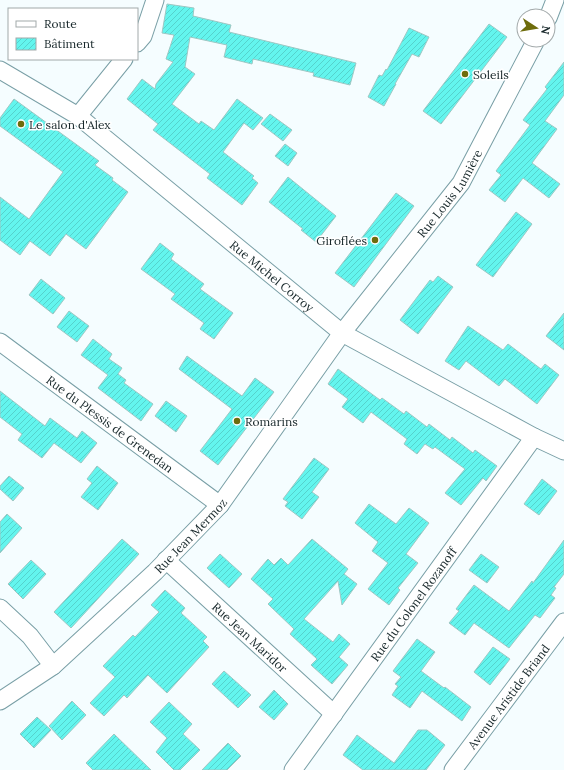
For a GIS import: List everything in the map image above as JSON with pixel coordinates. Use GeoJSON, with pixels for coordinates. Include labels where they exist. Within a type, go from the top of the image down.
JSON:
{"type":"FeatureCollection","features":[{"type":"Feature","properties":{"kind":"street"},"geometry":{"type":"LineString","coordinates":[[138,42],[142,36],[155,0]]}},
{"type":"Feature","properties":{"kind":"street","name":"Rue Louis Lumière"},"geometry":{"type":"LineString","coordinates":[[342,333],[461,184],[532,48]]}},
{"type":"Feature","properties":{"kind":"street"},"geometry":{"type":"LineString","coordinates":[[78,116],[123,60]]}},
{"type":"Feature","properties":{"kind":"street","name":"Rue Michel Corroy"},"geometry":{"type":"LineString","coordinates":[[0,70],[78,116],[342,333],[534,437],[564,450]]}},
{"type":"Feature","properties":{"kind":"street","name":"Rue Jean Mermoz"},"geometry":{"type":"LineString","coordinates":[[0,701],[53,666],[166,560],[220,505],[342,333]]}},
{"type":"Feature","properties":{"kind":"street","name":"Rue du Plessis de Grenedan"},"geometry":{"type":"LineString","coordinates":[[0,342],[220,505]]}},
{"type":"Feature","properties":{"kind":"street","name":"Rue du Colonel Rozanoff"},"geometry":{"type":"LineString","coordinates":[[293,770],[534,437]]}},
{"type":"Feature","properties":{"kind":"street","name":"Rue Jean Maridor"},"geometry":{"type":"LineString","coordinates":[[166,560],[334,714]]}},
{"type":"Feature","properties":{"kind":"street"},"geometry":{"type":"LineString","coordinates":[[0,608],[30,636],[53,666]]}},
{"type":"Feature","properties":{"kind":"street","name":"Avenue Aristide Briand"},"geometry":{"type":"LineString","coordinates":[[452,770],[564,622]]}},
{"type":"Feature","properties":{"kind":"building"},"geometry":{"type":"Polygon","coordinates":[[[167,4],[194,8],[193,16],[231,25],[229,32],[356,63],[350,85],[313,76],[314,73],[253,59],[252,64],[224,57],[227,45],[190,37],[185,67],[195,74],[172,104],[199,124],[201,121],[214,130],[237,99],[263,118],[253,130],[244,123],[223,152],[254,176],[252,178],[258,183],[242,205],[207,178],[210,174],[153,130],[158,124],[127,99],[142,79],[155,89],[156,84],[173,62],[166,59],[174,35],[162,33],[167,4]]]}},
{"type":"Feature","properties":{"kind":"building","name":"Soleils"},"geometry":{"type":"Polygon","coordinates":[[[489,24],[507,37],[441,124],[423,111],[489,24]]]}},
{"type":"Feature","properties":{"kind":"building"},"geometry":{"type":"Polygon","coordinates":[[[409,28],[429,37],[419,57],[412,54],[384,106],[368,97],[379,75],[382,76],[386,69],[387,70],[409,28]]]}},
{"type":"Feature","properties":{"kind":"building"},"geometry":{"type":"Polygon","coordinates":[[[564,62],[564,95],[545,121],[557,129],[532,163],[560,184],[549,198],[523,178],[505,202],[489,190],[501,175],[496,171],[530,125],[523,120],[547,89],[545,87],[564,62]]]}},
{"type":"Feature","properties":{"kind":"building"},"geometry":{"type":"Polygon","coordinates":[[[14,99],[99,161],[95,165],[113,178],[112,180],[128,192],[86,249],[66,234],[50,256],[30,241],[20,255],[0,240],[0,197],[29,219],[63,172],[0,126],[0,118],[14,99]]]}},
{"type":"Feature","properties":{"kind":"building"},"geometry":{"type":"Polygon","coordinates":[[[270,114],[292,130],[283,141],[261,124],[270,114]]]}},
{"type":"Feature","properties":{"kind":"building"},"geometry":{"type":"Polygon","coordinates":[[[285,144],[297,153],[288,166],[275,156],[285,144]]]}},
{"type":"Feature","properties":{"kind":"building"},"geometry":{"type":"Polygon","coordinates":[[[288,177],[336,216],[316,242],[301,230],[303,229],[269,202],[288,177]]]}},
{"type":"Feature","properties":{"kind":"building","name":"Giroflées"},"geometry":{"type":"Polygon","coordinates":[[[396,193],[414,206],[354,287],[335,273],[396,193]]]}},
{"type":"Feature","properties":{"kind":"building"},"geometry":{"type":"Polygon","coordinates":[[[516,212],[532,224],[493,277],[476,265],[516,212]]]}},
{"type":"Feature","properties":{"kind":"building"},"geometry":{"type":"Polygon","coordinates":[[[160,243],[174,254],[171,259],[204,284],[200,289],[233,313],[214,339],[200,329],[204,323],[171,299],[175,294],[141,269],[160,243]]]}},
{"type":"Feature","properties":{"kind":"building"},"geometry":{"type":"Polygon","coordinates":[[[438,276],[453,287],[418,334],[400,320],[430,280],[433,282],[438,276]]]}},
{"type":"Feature","properties":{"kind":"building"},"geometry":{"type":"Polygon","coordinates":[[[41,279],[65,298],[53,314],[29,295],[41,279]]]}},
{"type":"Feature","properties":{"kind":"building"},"geometry":{"type":"Polygon","coordinates":[[[69,311],[89,326],[77,342],[57,327],[69,311]]]}},
{"type":"Feature","properties":{"kind":"building"},"geometry":{"type":"Polygon","coordinates":[[[564,313],[564,350],[546,336],[564,313]]]}},
{"type":"Feature","properties":{"kind":"building"},"geometry":{"type":"Polygon","coordinates":[[[468,326],[503,350],[508,344],[541,369],[545,364],[559,375],[537,404],[505,379],[499,386],[466,361],[459,370],[445,361],[468,326]]]}},
{"type":"Feature","properties":{"kind":"building"},"geometry":{"type":"Polygon","coordinates":[[[93,339],[112,354],[109,359],[122,368],[118,374],[126,380],[124,383],[153,404],[141,421],[98,388],[108,375],[81,355],[93,339]]]}},
{"type":"Feature","properties":{"kind":"building","name":"Romarins"},"geometry":{"type":"Polygon","coordinates":[[[187,356],[242,396],[255,378],[274,392],[218,465],[200,451],[232,409],[179,369],[187,356]]]}},
{"type":"Feature","properties":{"kind":"building"},"geometry":{"type":"Polygon","coordinates":[[[338,369],[380,400],[382,398],[404,414],[406,411],[427,427],[429,424],[450,440],[452,437],[473,453],[475,450],[497,466],[486,481],[483,478],[461,505],[445,493],[465,469],[435,447],[433,449],[425,444],[417,454],[404,444],[407,439],[371,412],[363,423],[342,407],[348,399],[328,384],[338,369]]]}},
{"type":"Feature","properties":{"kind":"building"},"geometry":{"type":"Polygon","coordinates":[[[0,391],[45,426],[50,418],[77,438],[82,431],[97,443],[81,463],[54,443],[42,458],[18,440],[22,434],[0,417],[0,391]]]}},
{"type":"Feature","properties":{"kind":"building"},"geometry":{"type":"Polygon","coordinates":[[[166,401],[187,416],[176,432],[155,416],[166,401]]]}},
{"type":"Feature","properties":{"kind":"building"},"geometry":{"type":"Polygon","coordinates":[[[314,458],[329,469],[312,492],[319,497],[302,519],[285,506],[288,502],[283,499],[314,458]]]}},
{"type":"Feature","properties":{"kind":"building"},"geometry":{"type":"Polygon","coordinates":[[[97,466],[118,483],[98,510],[81,497],[92,483],[87,479],[97,466]]]}},
{"type":"Feature","properties":{"kind":"building"},"geometry":{"type":"Polygon","coordinates":[[[9,476],[24,488],[13,501],[0,489],[0,486],[9,476]]]}},
{"type":"Feature","properties":{"kind":"building"},"geometry":{"type":"Polygon","coordinates":[[[542,479],[557,491],[539,515],[524,504],[542,479]]]}},
{"type":"Feature","properties":{"kind":"building"},"geometry":{"type":"Polygon","coordinates":[[[369,504],[396,524],[409,508],[429,523],[406,554],[418,563],[398,588],[400,590],[389,605],[368,589],[388,563],[372,551],[378,542],[355,523],[369,504]]]}},
{"type":"Feature","properties":{"kind":"building"},"geometry":{"type":"Polygon","coordinates":[[[7,514],[22,528],[0,553],[0,522],[7,514]]]}},
{"type":"Feature","properties":{"kind":"building"},"geometry":{"type":"Polygon","coordinates":[[[122,539],[139,554],[71,628],[54,612],[122,539]]]}},
{"type":"Feature","properties":{"kind":"building"},"geometry":{"type":"Polygon","coordinates":[[[312,539],[348,569],[344,574],[357,584],[342,605],[338,581],[304,619],[333,642],[339,634],[350,644],[339,657],[348,665],[332,684],[311,665],[317,659],[290,634],[294,629],[268,604],[273,599],[251,579],[268,559],[274,565],[281,558],[288,565],[312,539]]]}},
{"type":"Feature","properties":{"kind":"building"},"geometry":{"type":"Polygon","coordinates":[[[564,540],[564,574],[554,587],[556,588],[551,595],[555,598],[540,618],[535,615],[509,648],[474,623],[465,635],[449,623],[459,611],[456,609],[474,585],[509,611],[532,581],[533,583],[564,540]]]}},
{"type":"Feature","properties":{"kind":"building"},"geometry":{"type":"Polygon","coordinates":[[[220,554],[242,574],[229,588],[207,568],[220,554]]]}},
{"type":"Feature","properties":{"kind":"building"},"geometry":{"type":"Polygon","coordinates":[[[481,554],[499,567],[487,583],[469,570],[481,554]]]}},
{"type":"Feature","properties":{"kind":"building"},"geometry":{"type":"Polygon","coordinates":[[[31,560],[46,574],[23,599],[8,584],[31,560]]]}},
{"type":"Feature","properties":{"kind":"building"},"geometry":{"type":"Polygon","coordinates":[[[165,590],[185,608],[181,613],[207,637],[203,641],[209,647],[167,693],[148,675],[127,698],[124,695],[104,716],[90,703],[115,677],[103,666],[133,635],[135,637],[159,612],[151,605],[165,590]]]}},
{"type":"Feature","properties":{"kind":"building"},"geometry":{"type":"Polygon","coordinates":[[[417,639],[435,652],[421,671],[471,707],[462,721],[422,691],[410,708],[392,695],[398,686],[395,684],[401,677],[393,671],[417,639]]]}},
{"type":"Feature","properties":{"kind":"building"},"geometry":{"type":"Polygon","coordinates":[[[493,647],[510,659],[490,685],[474,672],[493,647]]]}},
{"type":"Feature","properties":{"kind":"building"},"geometry":{"type":"Polygon","coordinates":[[[224,671],[251,695],[238,708],[212,684],[224,671]]]}},
{"type":"Feature","properties":{"kind":"building"},"geometry":{"type":"Polygon","coordinates":[[[274,690],[288,704],[274,720],[259,707],[274,690]]]}},
{"type":"Feature","properties":{"kind":"building"},"geometry":{"type":"Polygon","coordinates":[[[72,701],[86,715],[62,740],[49,726],[72,701]]]}},
{"type":"Feature","properties":{"kind":"building"},"geometry":{"type":"Polygon","coordinates":[[[169,702],[192,724],[183,734],[200,750],[180,770],[174,770],[156,752],[167,738],[150,722],[169,702]]]}},
{"type":"Feature","properties":{"kind":"building"},"geometry":{"type":"Polygon","coordinates":[[[37,717],[51,730],[34,748],[20,734],[37,717]]]}},
{"type":"Feature","properties":{"kind":"building"},"geometry":{"type":"Polygon","coordinates":[[[418,730],[427,730],[445,745],[426,770],[363,770],[343,755],[357,735],[394,763],[418,730]]]}},
{"type":"Feature","properties":{"kind":"building"},"geometry":{"type":"Polygon","coordinates":[[[114,734],[151,770],[93,770],[86,763],[114,734]]]}},
{"type":"Feature","properties":{"kind":"building"},"geometry":{"type":"Polygon","coordinates":[[[228,743],[241,756],[227,770],[202,770],[228,743]]]}},
{"type":"Feature","properties":{"kind":"place","name":"Soleils"},"geometry":{"type":"Point","coordinates":[465,74]}},
{"type":"Feature","properties":{"kind":"place","name":"Le salon d'Alex"},"geometry":{"type":"Point","coordinates":[21,124]}},
{"type":"Feature","properties":{"kind":"place","name":"Giroflées"},"geometry":{"type":"Point","coordinates":[375,240]}},
{"type":"Feature","properties":{"kind":"place","name":"Romarins"},"geometry":{"type":"Point","coordinates":[237,421]}}]}
